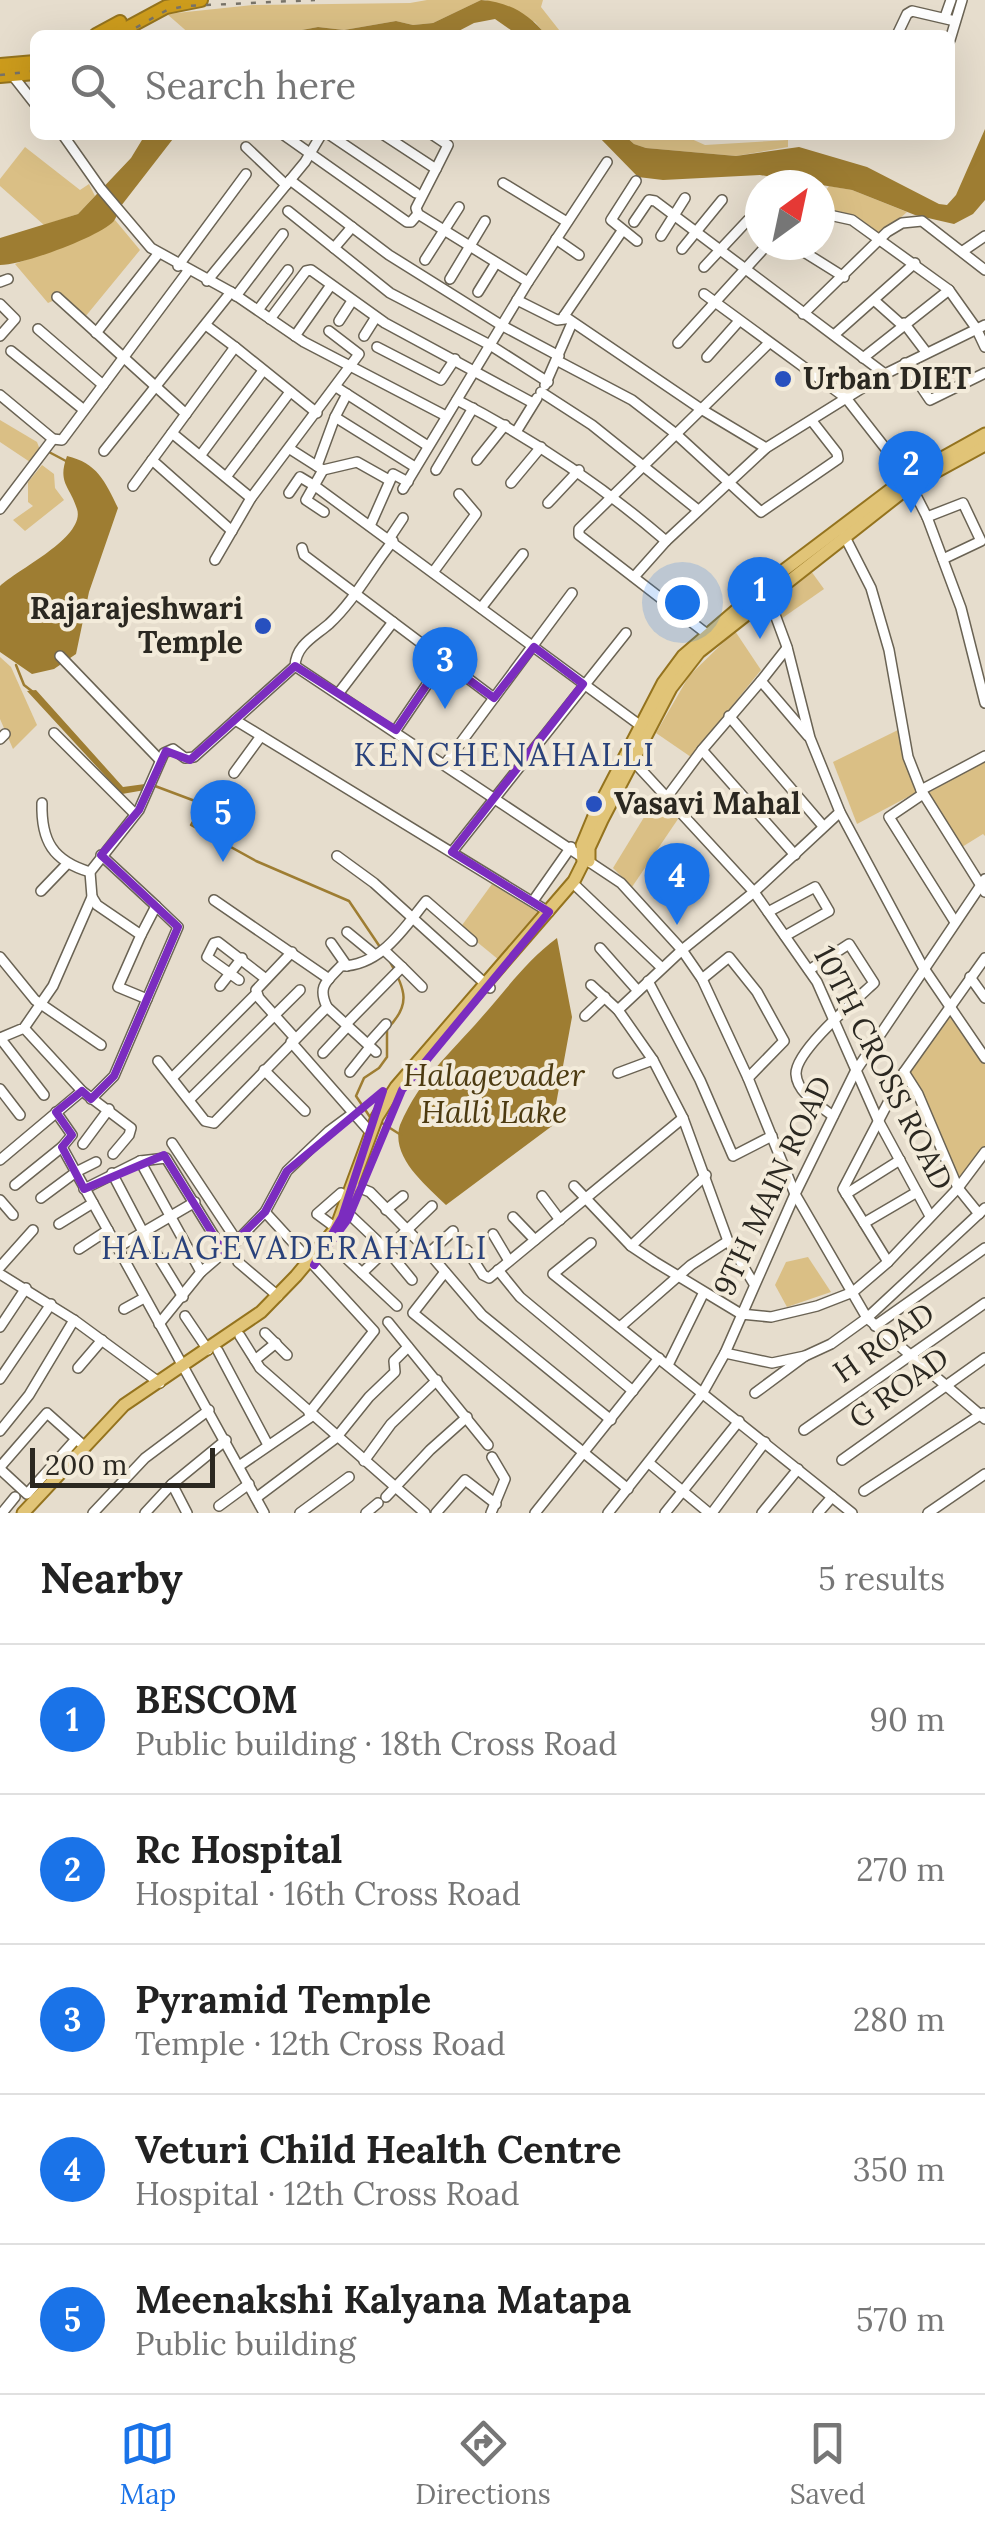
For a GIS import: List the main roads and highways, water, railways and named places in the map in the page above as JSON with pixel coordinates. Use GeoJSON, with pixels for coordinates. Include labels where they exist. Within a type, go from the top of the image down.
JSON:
{"type":"FeatureCollection","features":[{"type":"Feature","properties":{"kind":"highway"},"geometry":{"type":"LineString","coordinates":[[105,30],[161,0]]}},
{"type":"Feature","properties":{"kind":"highway"},"geometry":{"type":"LineString","coordinates":[[124,30],[177,2],[201,0]]}},
{"type":"Feature","properties":{"kind":"highway"},"geometry":{"type":"LineString","coordinates":[[0,65],[30,62]]}},
{"type":"Feature","properties":{"kind":"main road"},"geometry":{"type":"LineString","coordinates":[[23,1513],[80,1442],[124,1405],[240,1336],[274,1309],[312,1262],[336,1228],[377,1125],[403,1078],[577,887],[588,870],[582,844],[594,816],[690,662],[766,591],[908,482],[985,434]]}},
{"type":"Feature","properties":{"kind":"main road"},"geometry":{"type":"LineString","coordinates":[[487,986],[574,881],[634,762],[663,683],[683,656],[706,634],[844,536],[908,482],[985,445]]}},
{"type":"Feature","properties":{"kind":"main road"},"geometry":{"type":"LineString","coordinates":[[213,1350],[261,1312],[342,1232],[360,1188],[377,1125]]}},
{"type":"Feature","properties":{"kind":"main road"},"geometry":{"type":"LineString","coordinates":[[32,1513],[111,1426],[159,1382]]}},
{"type":"Feature","properties":{"kind":"water"},"geometry":{"type":"Polygon","coordinates":[[[481,0],[518,10],[541,30],[511,30],[495,19],[461,30],[344,30],[396,21],[413,25],[433,23],[481,0]]]}},
{"type":"Feature","properties":{"kind":"water"},"geometry":{"type":"Polygon","coordinates":[[[318,27],[344,30],[302,30],[318,27]]]}},
{"type":"Feature","properties":{"kind":"water"},"geometry":{"type":"Polygon","coordinates":[[[985,129],[985,200],[973,214],[954,224],[835,187],[835,170],[745,170],[745,176],[663,180],[638,177],[602,140],[630,140],[646,148],[736,156],[799,147],[867,167],[947,205],[956,195],[985,129]]]}},
{"type":"Feature","properties":{"kind":"water"},"geometry":{"type":"Polygon","coordinates":[[[142,140],[172,140],[106,227],[60,249],[0,265],[0,238],[78,214],[131,158],[142,140]]]}},
{"type":"Feature","properties":{"kind":"water"},"geometry":{"type":"Polygon","coordinates":[[[67,456],[86,463],[99,474],[118,508],[89,592],[76,654],[54,669],[32,674],[0,652],[0,586],[49,552],[77,520],[77,509],[64,479],[67,456]]]}},
{"type":"Feature","properties":{"kind":"water"},"geometry":{"type":"Polygon","coordinates":[[[36,690],[123,787],[145,784],[145,790],[122,794],[27,691],[36,690]]]}},
{"type":"Feature","properties":{"kind":"water","name":"Halagevader Halli Lake"},"geometry":{"type":"Polygon","coordinates":[[[557,938],[572,1017],[552,1126],[446,1205],[405,1159],[398,1137],[400,1125],[436,1068],[526,966],[557,938]]]}},
{"type":"Feature","properties":{"kind":"waterway"},"geometry":{"type":"LineString","coordinates":[[47,451],[66,461]]}},
{"type":"Feature","properties":{"kind":"waterway"},"geometry":{"type":"LineString","coordinates":[[16,665],[24,685],[33,692]]}},
{"type":"Feature","properties":{"kind":"waterway"},"geometry":{"type":"LineString","coordinates":[[155,786],[203,804],[191,825],[256,861],[349,901],[380,947]]}},
{"type":"Feature","properties":{"kind":"waterway"},"geometry":{"type":"LineString","coordinates":[[370,1117],[356,1096],[364,1078],[387,1057],[387,1029],[403,1005],[400,981],[390,962]]}},
{"type":"Feature","properties":{"kind":"waterway"},"geometry":{"type":"LineString","coordinates":[[382,1123],[401,1135]]}},
{"type":"Feature","properties":{"kind":"railway"},"geometry":{"type":"LineString","coordinates":[[132,30],[167,10],[186,6],[315,0]]}},
{"type":"Feature","properties":{"kind":"railway"},"geometry":{"type":"LineString","coordinates":[[0,75],[30,72]]}},
{"type":"Feature","properties":{"kind":"place","name":"Urban DIET"},"geometry":{"type":"Point","coordinates":[783,379]}},
{"type":"Feature","properties":{"kind":"place","name":"Rc Hospital"},"geometry":{"type":"Point","coordinates":[911,513]}},
{"type":"Feature","properties":{"kind":"place","name":"Rajarajeshwari Temple"},"geometry":{"type":"Point","coordinates":[263,626]}},
{"type":"Feature","properties":{"kind":"place","name":"BESCOM"},"geometry":{"type":"Point","coordinates":[760,639]}},
{"type":"Feature","properties":{"kind":"place","name":"Pyramid Temple"},"geometry":{"type":"Point","coordinates":[445,709]}},
{"type":"Feature","properties":{"kind":"place","name":"Vasavi Mahal"},"geometry":{"type":"Point","coordinates":[594,804]}},
{"type":"Feature","properties":{"kind":"place","name":"Meenakshi Kalyana Matapa"},"geometry":{"type":"Point","coordinates":[223,862]}},
{"type":"Feature","properties":{"kind":"place","name":"Veturi Child Health Centre"},"geometry":{"type":"Point","coordinates":[677,925]}},
{"type":"Feature","properties":{"kind":"district","name":"KENCHENAHALLI"},"geometry":{"type":"Point","coordinates":[505,755]}},
{"type":"Feature","properties":{"kind":"district","name":"HALAGEVADERAHALLI"},"geometry":{"type":"Point","coordinates":[295,1248]}}]}
